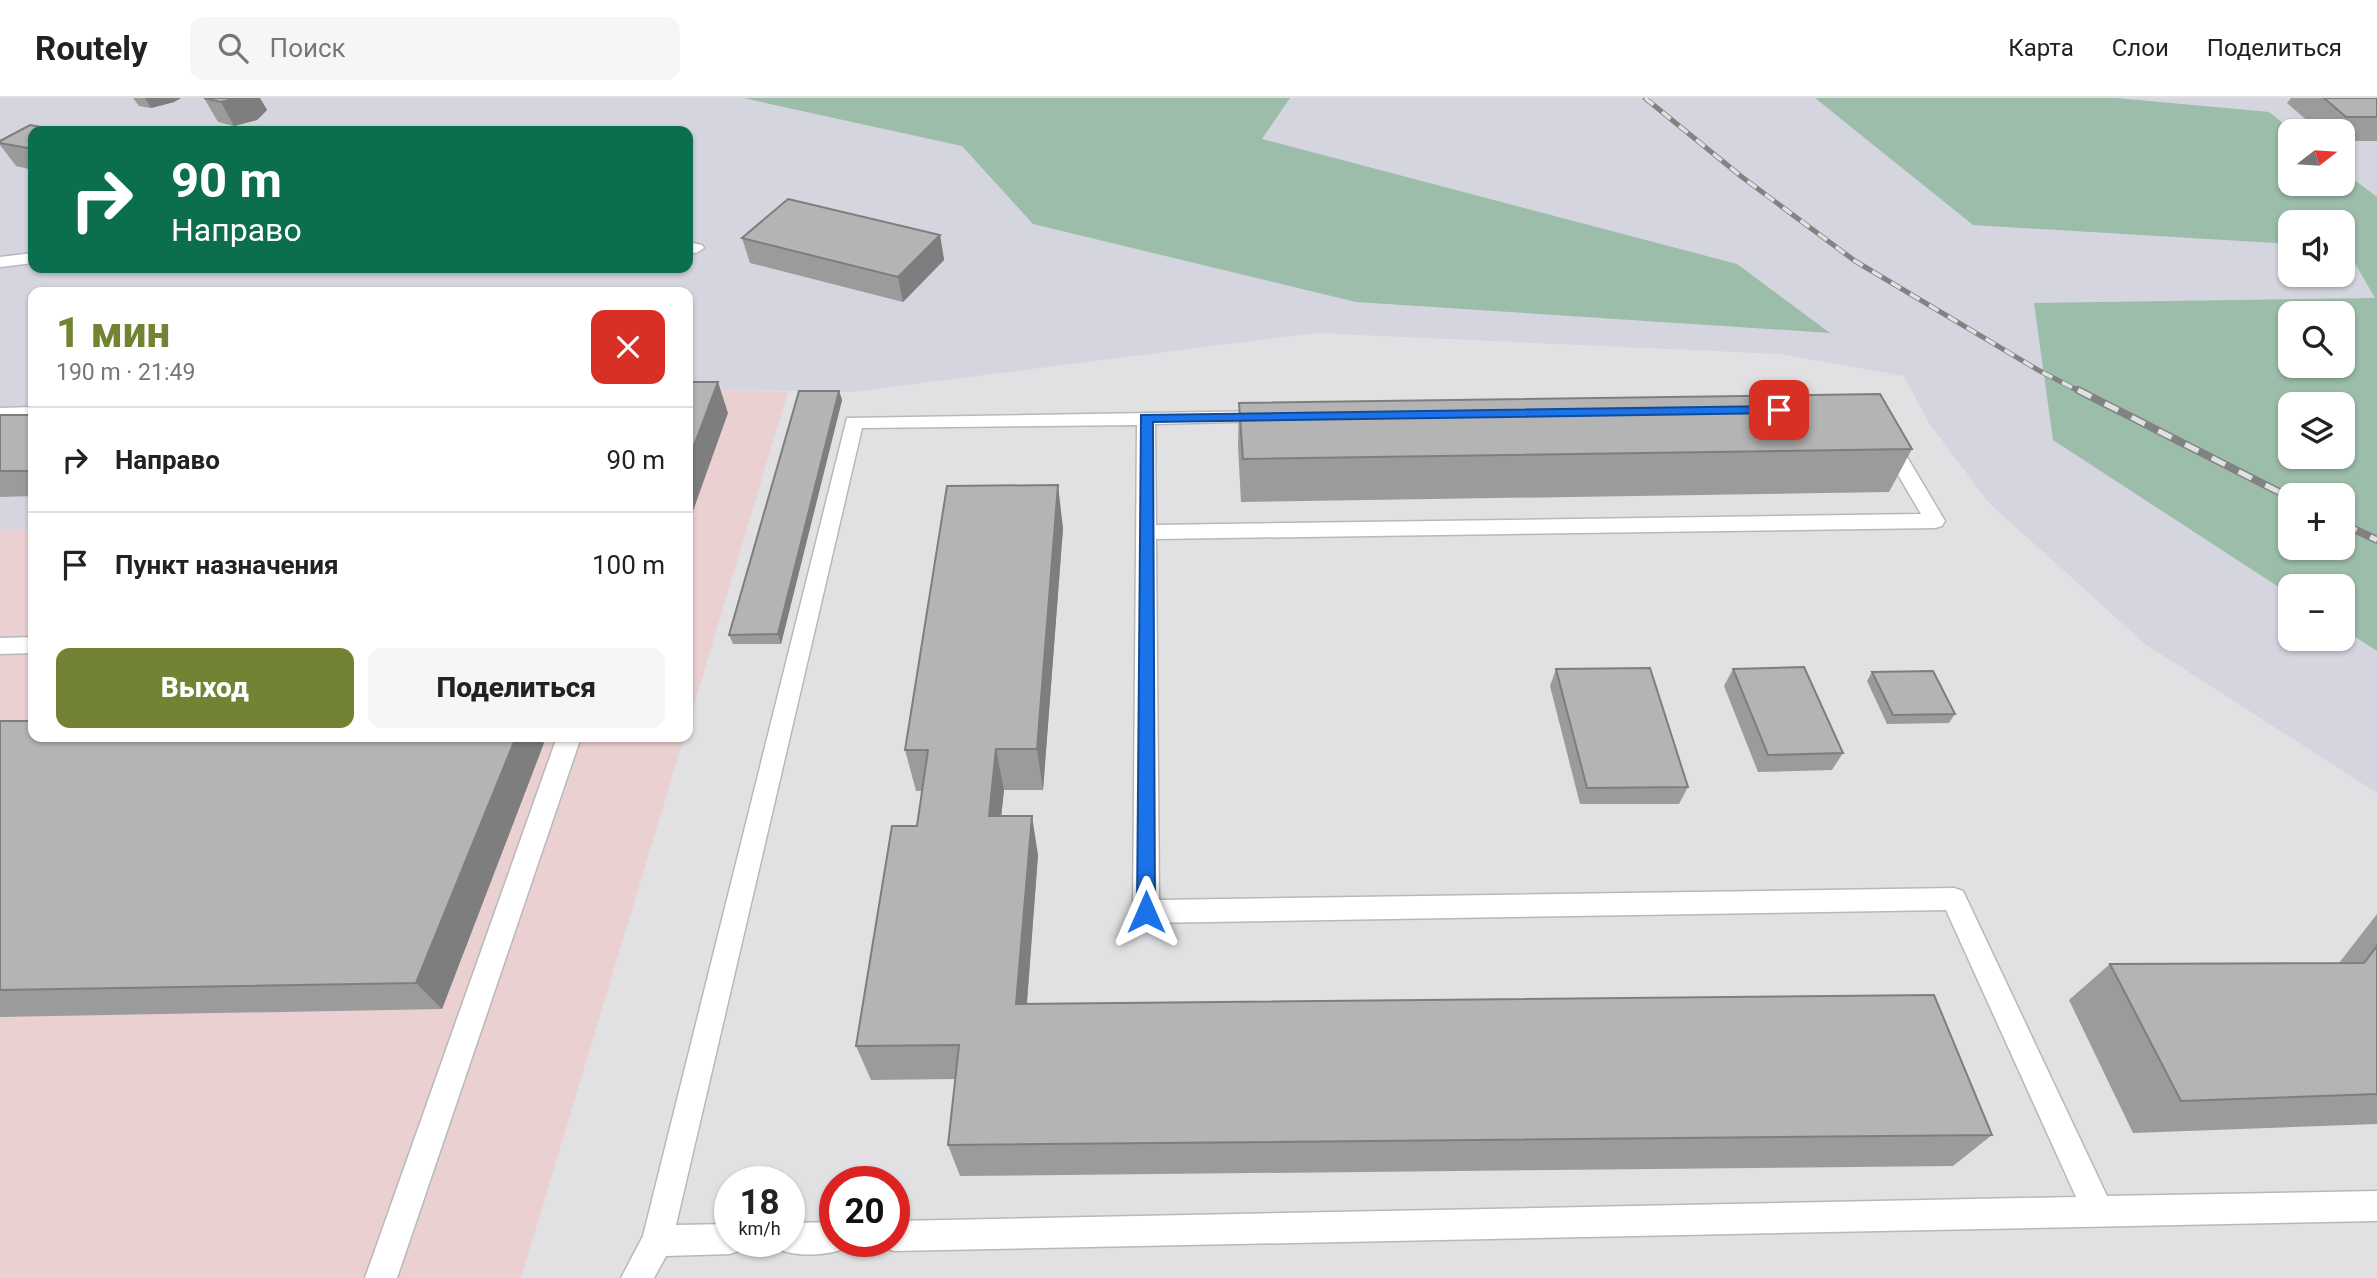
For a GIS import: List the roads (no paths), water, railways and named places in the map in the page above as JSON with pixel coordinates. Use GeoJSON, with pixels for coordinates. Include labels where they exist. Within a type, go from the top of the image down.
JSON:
{"type":"FeatureCollection","features":[{"type":"Feature","properties":{"kind":"lane"},"geometry":{"type":"LineString","coordinates":[[0,262],[28,259]]}},
{"type":"Feature","properties":{"kind":"lane"},"geometry":{"type":"LineString","coordinates":[[0,414],[28,413]]}},
{"type":"Feature","properties":{"kind":"lane"},"geometry":{"type":"LineString","coordinates":[[637,1278],[657,1241],[854,422],[1297,416]]}},
{"type":"Feature","properties":{"kind":"lane"},"geometry":{"type":"LineString","coordinates":[[1146,418],[1146,912],[1954,899],[2099,1212]]}},
{"type":"Feature","properties":{"kind":"lane"},"geometry":{"type":"LineString","coordinates":[[1146,532],[1935,521],[1877,420]]}},
{"type":"Feature","properties":{"kind":"lane"},"geometry":{"type":"LineString","coordinates":[[0,646],[28,645]]}},
{"type":"Feature","properties":{"kind":"lane"},"geometry":{"type":"LineString","coordinates":[[382,1278],[567,742]]}},
{"type":"Feature","properties":{"kind":"lane"},"geometry":{"type":"LineString","coordinates":[[910,1236],[2377,1206]]}},
{"type":"Feature","properties":{"kind":"lane"},"geometry":{"type":"LineString","coordinates":[[657,1241],[714,1240]]}},
{"type":"Feature","properties":{"kind":"railway"},"geometry":{"type":"LineString","coordinates":[[1645,98],[1742,177],[1855,261],[2038,370],[2081,392]]}},
{"type":"Feature","properties":{"kind":"railway"},"geometry":{"type":"LineString","coordinates":[[2078,390],[2278,491]]}},
{"type":"Feature","properties":{"kind":"railway"},"geometry":{"type":"LineString","coordinates":[[2355,530],[2377,540]]}}]}
